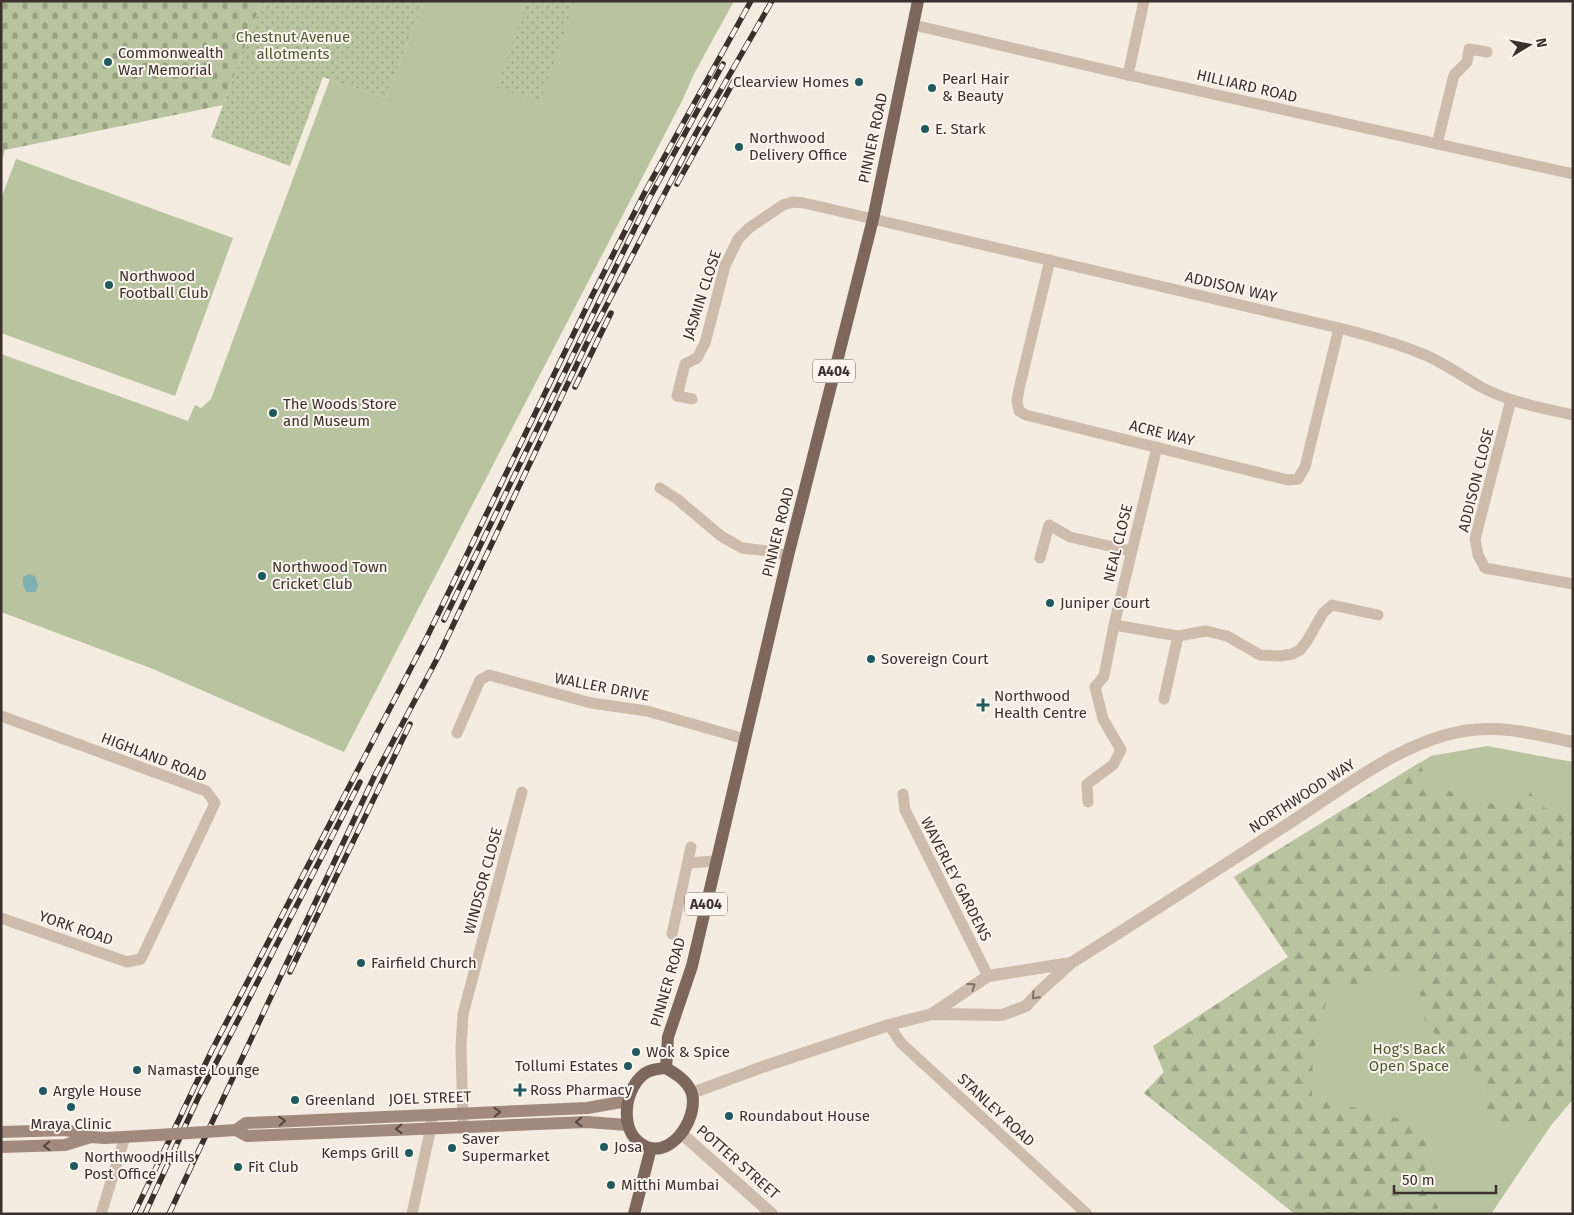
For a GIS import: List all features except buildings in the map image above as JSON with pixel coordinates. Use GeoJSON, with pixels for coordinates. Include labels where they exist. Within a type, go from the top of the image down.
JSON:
{"type":"FeatureCollection","features":[{"type":"Feature","properties":{"kind":"main road","name":"PINNER ROAD"},"geometry":{"type":"LineString","coordinates":[[666,1068],[668,1037],[692,966],[788,556],[873,218],[918,1]]}},
{"type":"Feature","properties":{"kind":"main road"},"geometry":{"type":"LineString","coordinates":[[666,1068],[686,1082],[692,1093],[693,1106],[688,1124],[682,1134],[661,1148],[651,1148],[635,1137],[628,1125],[627,1101],[635,1085],[643,1075],[653,1069],[666,1068]]}},
{"type":"Feature","properties":{"kind":"main road","name":"JOEL STREET"},"geometry":{"type":"LineString","coordinates":[[236,1130],[247,1136],[432,1127],[463,1120],[587,1108],[627,1101]]}},
{"type":"Feature","properties":{"kind":"main road","name":"JOEL STREET"},"geometry":{"type":"LineString","coordinates":[[1,1132],[66,1130],[92,1137],[158,1136],[236,1130],[246,1123],[431,1114],[463,1120],[587,1122],[628,1125]]}},
{"type":"Feature","properties":{"kind":"main road","name":"JOEL STREET"},"geometry":{"type":"LineString","coordinates":[[1,1147],[65,1145],[92,1137]]}},
{"type":"Feature","properties":{"kind":"main road"},"geometry":{"type":"LineString","coordinates":[[634,1214],[651,1148]]}},
{"type":"Feature","properties":{"kind":"street"},"geometry":{"type":"LineString","coordinates":[[1128,75],[1144,1]]}},
{"type":"Feature","properties":{"kind":"street","name":"HILLIARD ROAD"},"geometry":{"type":"LineString","coordinates":[[914,25],[1128,75],[1573,174]]}},
{"type":"Feature","properties":{"kind":"street"},"geometry":{"type":"LineString","coordinates":[[1437,144],[1454,75],[1467,62],[1470,49],[1486,52]]}},
{"type":"Feature","properties":{"kind":"street","name":"JASMIN CLOSE"},"geometry":{"type":"LineString","coordinates":[[692,399],[677,396],[686,364],[697,358],[705,343],[725,266],[738,239],[749,228],[783,206],[793,202],[873,218]]}},
{"type":"Feature","properties":{"kind":"street","name":"ADDISON WAY"},"geometry":{"type":"LineString","coordinates":[[873,218],[1339,328],[1394,343],[1422,353],[1481,387],[1512,400],[1573,415]]}},
{"type":"Feature","properties":{"kind":"street","name":"ACRE WAY"},"geometry":{"type":"LineString","coordinates":[[1050,260],[1016,401],[1018,411],[1026,416],[1288,480],[1298,479],[1305,467],[1339,328]]}},
{"type":"Feature","properties":{"kind":"street","name":"ADDISON CLOSE"},"geometry":{"type":"LineString","coordinates":[[1512,400],[1475,539],[1478,556],[1485,568],[1573,584]]}},
{"type":"Feature","properties":{"kind":"street","name":"NEAL CLOSE"},"geometry":{"type":"LineString","coordinates":[[1088,802],[1087,784],[1113,765],[1121,750],[1102,718],[1095,687],[1104,676],[1131,551],[1157,447]]}},
{"type":"Feature","properties":{"kind":"street"},"geometry":{"type":"LineString","coordinates":[[660,488],[677,498],[721,536],[742,548],[769,551],[788,556]]}},
{"type":"Feature","properties":{"kind":"street"},"geometry":{"type":"LineString","coordinates":[[1040,558],[1049,525],[1070,537],[1131,551]]}},
{"type":"Feature","properties":{"kind":"street"},"geometry":{"type":"LineString","coordinates":[[1114,625],[1178,636],[1206,631],[1227,636],[1260,655],[1280,656],[1292,654],[1300,650],[1307,642],[1323,613],[1332,605],[1378,615]]}},
{"type":"Feature","properties":{"kind":"street"},"geometry":{"type":"LineString","coordinates":[[1164,699],[1178,636]]}},
{"type":"Feature","properties":{"kind":"street","name":"WALLER DRIVE"},"geometry":{"type":"LineString","coordinates":[[457,733],[480,680],[489,675],[591,703],[648,711],[745,739]]}},
{"type":"Feature","properties":{"kind":"street","name":"HIGHLAND ROAD"},"geometry":{"type":"LineString","coordinates":[[1,716],[206,791],[215,803],[141,959]]}},
{"type":"Feature","properties":{"kind":"street","name":"NORTHWOOD WAY"},"geometry":{"type":"LineString","coordinates":[[1071,963],[1359,778],[1399,753],[1417,745],[1464,731],[1485,729],[1508,729],[1573,742]]}},
{"type":"Feature","properties":{"kind":"street","name":"WINDSOR CLOSE"},"geometry":{"type":"LineString","coordinates":[[463,1120],[463,1014],[522,792]]}},
{"type":"Feature","properties":{"kind":"street","name":"WAVERLEY GARDENS"},"geometry":{"type":"LineString","coordinates":[[903,794],[905,810],[988,976]]}},
{"type":"Feature","properties":{"kind":"street"},"geometry":{"type":"LineString","coordinates":[[672,934],[691,847]]}},
{"type":"Feature","properties":{"kind":"street"},"geometry":{"type":"LineString","coordinates":[[688,863],[716,861]]}},
{"type":"Feature","properties":{"kind":"street","name":"YORK ROAD"},"geometry":{"type":"LineString","coordinates":[[1,918],[127,962],[141,959]]}},
{"type":"Feature","properties":{"kind":"street"},"geometry":{"type":"LineString","coordinates":[[932,1014],[988,976],[1071,963]]}},
{"type":"Feature","properties":{"kind":"street"},"geometry":{"type":"LineString","coordinates":[[692,1093],[762,1067],[889,1025],[932,1014],[1002,1015],[1026,1006],[1071,963]]}},
{"type":"Feature","properties":{"kind":"street","name":"STANLEY ROAD"},"geometry":{"type":"LineString","coordinates":[[889,1025],[901,1044],[1087,1214]]}},
{"type":"Feature","properties":{"kind":"street"},"geometry":{"type":"LineString","coordinates":[[412,1214],[432,1127],[431,1114]]}},
{"type":"Feature","properties":{"kind":"street","name":"POTTER STREET"},"geometry":{"type":"LineString","coordinates":[[682,1134],[772,1214]]}},
{"type":"Feature","properties":{"kind":"street"},"geometry":{"type":"LineString","coordinates":[[102,1214],[125,1137]]}},
{"type":"Feature","properties":{"kind":"green space"},"geometry":{"type":"Polygon","coordinates":[[[1,1],[262,1],[223,105],[5,150],[1,163],[1,1]]]}},
{"type":"Feature","properties":{"kind":"green space","name":"Chestnut Avenue allotments"},"geometry":{"type":"Polygon","coordinates":[[[262,1],[424,1],[386,98],[323,77],[290,166],[211,137],[262,1]]]}},
{"type":"Feature","properties":{"kind":"green space"},"geometry":{"type":"Polygon","coordinates":[[[424,1],[734,1],[695,72],[682,101],[344,752],[153,669],[1,612],[1,354],[188,421],[195,405],[201,408],[211,399],[330,79],[386,98],[424,1]]]}},
{"type":"Feature","properties":{"kind":"green space"},"geometry":{"type":"Polygon","coordinates":[[[527,1],[575,1],[540,101],[497,88],[527,1]]]}},
{"type":"Feature","properties":{"kind":"green space","name":"Northwood Football Club"},"geometry":{"type":"Polygon","coordinates":[[[16,159],[233,238],[175,396],[1,333],[1,199],[16,159]]]}},
{"type":"Feature","properties":{"kind":"green space","name":"Hog's Back Open Space"},"geometry":{"type":"Polygon","coordinates":[[[1487,746],[1573,762],[1573,1099],[1552,1124],[1491,1214],[1295,1214],[1144,1093],[1164,1072],[1153,1046],[1289,957],[1234,877],[1431,756],[1487,746]]]}},
{"type":"Feature","properties":{"kind":"green space","name":"Hog's Back Open Space"},"geometry":{"type":"Polygon","coordinates":[[[1419,763],[1431,786],[1494,804],[1526,786],[1539,805],[1573,821],[1573,1099],[1552,1124],[1538,1131],[1519,1123],[1501,1129],[1489,1125],[1471,1059],[1458,1062],[1425,1022],[1417,977],[1381,972],[1366,991],[1331,983],[1313,1053],[1312,1097],[1421,1124],[1431,1130],[1424,1178],[1441,1214],[1295,1214],[1144,1093],[1164,1072],[1153,1046],[1288,957],[1234,877],[1419,763]]]}},
{"type":"Feature","properties":{"kind":"water"},"geometry":{"type":"Polygon","coordinates":[[[29,574],[35,576],[38,585],[36,592],[26,592],[23,577],[29,574]]]}},
{"type":"Feature","properties":{"kind":"railway"},"geometry":{"type":"LineString","coordinates":[[134,1214],[212,1050],[427,637],[592,296],[646,190],[751,1]]}},
{"type":"Feature","properties":{"kind":"railway"},"geometry":{"type":"LineString","coordinates":[[169,1214],[375,775],[438,657],[587,343],[696,133],[772,1]]}},
{"type":"Feature","properties":{"kind":"railway"},"geometry":{"type":"LineString","coordinates":[[444,620],[649,199],[723,64]]}},
{"type":"Feature","properties":{"kind":"railway"},"geometry":{"type":"LineString","coordinates":[[677,184],[734,81]]}},
{"type":"Feature","properties":{"kind":"railway"},"geometry":{"type":"LineString","coordinates":[[575,387],[611,313]]}},
{"type":"Feature","properties":{"kind":"railway"},"geometry":{"type":"LineString","coordinates":[[290,972],[410,724]]}},
{"type":"Feature","properties":{"kind":"railway"},"geometry":{"type":"LineString","coordinates":[[145,1214],[198,1098],[360,782]]}},
{"type":"Feature","properties":{"kind":"place","name":"Commonwealth War Memorial"},"geometry":{"type":"Point","coordinates":[108,62]}},
{"type":"Feature","properties":{"kind":"place","name":"Clearview Homes"},"geometry":{"type":"Point","coordinates":[859,82]}},
{"type":"Feature","properties":{"kind":"place","name":"Pearl Hair & Beauty"},"geometry":{"type":"Point","coordinates":[932,88]}},
{"type":"Feature","properties":{"kind":"place","name":"E. Stark"},"geometry":{"type":"Point","coordinates":[925,129]}},
{"type":"Feature","properties":{"kind":"place","name":"Northwood Delivery Office"},"geometry":{"type":"Point","coordinates":[739,147]}},
{"type":"Feature","properties":{"kind":"place","name":"Northwood Football Club"},"geometry":{"type":"Point","coordinates":[109,285]}},
{"type":"Feature","properties":{"kind":"place","name":"The Woods Store and Museum"},"geometry":{"type":"Point","coordinates":[273,413]}},
{"type":"Feature","properties":{"kind":"place","name":"Northwood Town Cricket Club"},"geometry":{"type":"Point","coordinates":[262,576]}},
{"type":"Feature","properties":{"kind":"place","name":"Juniper Court"},"geometry":{"type":"Point","coordinates":[1050,603]}},
{"type":"Feature","properties":{"kind":"place","name":"Sovereign Court"},"geometry":{"type":"Point","coordinates":[871,659]}},
{"type":"Feature","properties":{"kind":"place","name":"Northwood Health Centre"},"geometry":{"type":"Point","coordinates":[983,705]}},
{"type":"Feature","properties":{"kind":"place","name":"Fairfield Church"},"geometry":{"type":"Point","coordinates":[361,963]}},
{"type":"Feature","properties":{"kind":"place","name":"Wok & Spice"},"geometry":{"type":"Point","coordinates":[636,1052]}},
{"type":"Feature","properties":{"kind":"place","name":"Tollumi Estates"},"geometry":{"type":"Point","coordinates":[628,1066]}},
{"type":"Feature","properties":{"kind":"place","name":"Namaste Lounge"},"geometry":{"type":"Point","coordinates":[137,1070]}},
{"type":"Feature","properties":{"kind":"place","name":"Ross Pharmacy"},"geometry":{"type":"Point","coordinates":[520,1090]}},
{"type":"Feature","properties":{"kind":"place","name":"Argyle House"},"geometry":{"type":"Point","coordinates":[43,1091]}},
{"type":"Feature","properties":{"kind":"place","name":"Greenland"},"geometry":{"type":"Point","coordinates":[295,1100]}},
{"type":"Feature","properties":{"kind":"place","name":"Mraya Clinic"},"geometry":{"type":"Point","coordinates":[71,1107]}},
{"type":"Feature","properties":{"kind":"place","name":"Roundabout House"},"geometry":{"type":"Point","coordinates":[729,1116]}},
{"type":"Feature","properties":{"kind":"place","name":"Josa"},"geometry":{"type":"Point","coordinates":[604,1147]}},
{"type":"Feature","properties":{"kind":"place","name":"Saver Supermarket"},"geometry":{"type":"Point","coordinates":[452,1148]}},
{"type":"Feature","properties":{"kind":"place","name":"Kemps Grill"},"geometry":{"type":"Point","coordinates":[409,1153]}},
{"type":"Feature","properties":{"kind":"place","name":"Northwood Hills Post Office"},"geometry":{"type":"Point","coordinates":[74,1166]}},
{"type":"Feature","properties":{"kind":"place","name":"Fit Club"},"geometry":{"type":"Point","coordinates":[238,1167]}},
{"type":"Feature","properties":{"kind":"place","name":"Mitthi Mumbai"},"geometry":{"type":"Point","coordinates":[611,1185]}}]}
